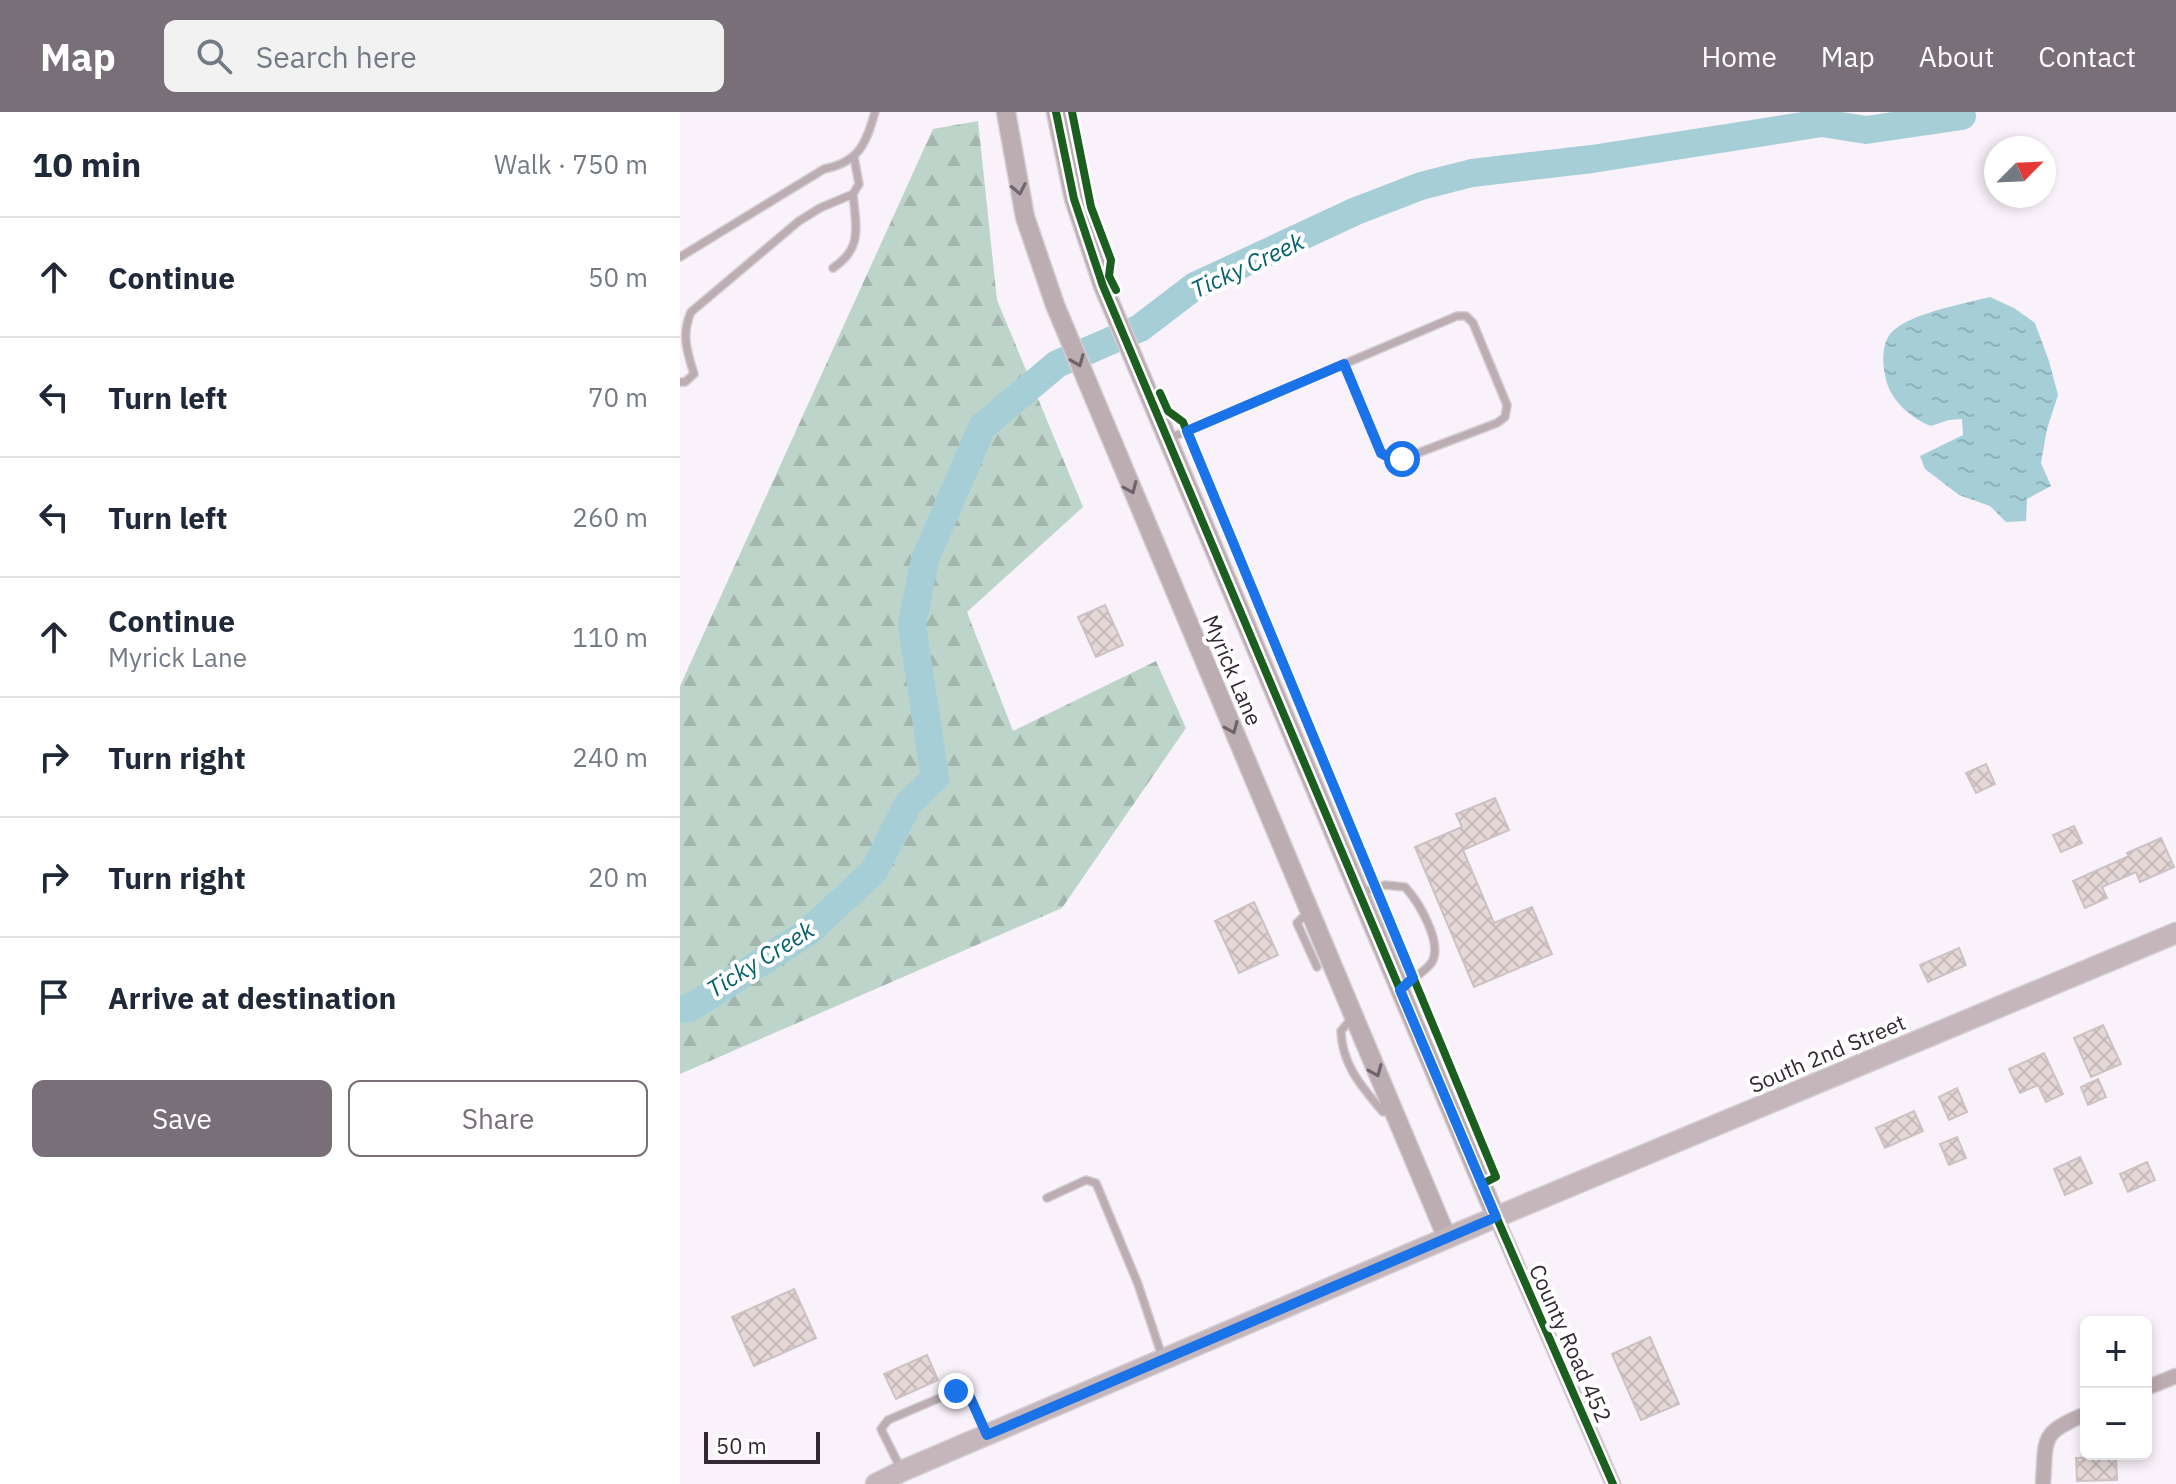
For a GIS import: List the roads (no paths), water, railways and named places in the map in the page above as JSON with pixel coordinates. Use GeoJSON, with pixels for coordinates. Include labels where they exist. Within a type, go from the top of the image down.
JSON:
{"type":"FeatureCollection","features":[{"type":"Feature","properties":{"kind":"main road","name":"South 2nd Street"},"geometry":{"type":"LineString","coordinates":[[876,1484],[1496,1217],[2176,933]]}},
{"type":"Feature","properties":{"kind":"street","name":"Myrick Lane"},"geometry":{"type":"LineString","coordinates":[[1006,112],[1025,217],[1055,305],[1447,1238]]}},
{"type":"Feature","properties":{"kind":"street","name":"Myrick Lane"},"geometry":{"type":"LineString","coordinates":[[1056,112],[1074,199],[1103,286],[1496,1217]]}},
{"type":"Feature","properties":{"kind":"street","name":"County Road 452"},"geometry":{"type":"LineString","coordinates":[[1496,1217],[1613,1484]]}},
{"type":"Feature","properties":{"kind":"street"},"geometry":{"type":"LineString","coordinates":[[2152,1386],[2176,1376]]}},
{"type":"Feature","properties":{"kind":"street"},"geometry":{"type":"LineString","coordinates":[[2043,1484],[2046,1443],[2051,1431],[2080,1417]]}},
{"type":"Feature","properties":{"kind":"lane"},"geometry":{"type":"LineString","coordinates":[[680,257],[824,169],[839,166],[854,157],[867,141],[875,112]]}},
{"type":"Feature","properties":{"kind":"lane"},"geometry":{"type":"LineString","coordinates":[[833,268],[850,254],[856,236],[853,194],[859,184],[859,172],[854,157]]}},
{"type":"Feature","properties":{"kind":"lane"},"geometry":{"type":"LineString","coordinates":[[680,382],[685,382],[694,374],[685,345],[684,328],[691,312],[799,221],[853,194]]}},
{"type":"Feature","properties":{"kind":"lane"},"geometry":{"type":"LineString","coordinates":[[1168,439],[1344,364],[1457,316],[1466,316],[1473,323],[1507,405],[1505,417],[1402,459],[1392,459],[1381,453],[1344,364]]}},
{"type":"Feature","properties":{"kind":"lane"},"geometry":{"type":"LineString","coordinates":[[1359,893],[1385,885],[1405,887],[1420,903],[1435,947],[1432,962],[1400,990]]}},
{"type":"Feature","properties":{"kind":"lane"},"geometry":{"type":"LineString","coordinates":[[1309,912],[1302,915],[1297,923],[1317,967]]}},
{"type":"Feature","properties":{"kind":"lane"},"geometry":{"type":"LineString","coordinates":[[1047,1198],[1086,1180],[1096,1183],[1138,1284],[1164,1361]]}},
{"type":"Feature","properties":{"kind":"lane"},"geometry":{"type":"LineString","coordinates":[[902,1471],[881,1429],[888,1420],[956,1391],[969,1395],[987,1435]]}},
{"type":"Feature","properties":{"kind":"water"},"geometry":{"type":"Polygon","coordinates":[[[1990,297],[2014,308],[2035,323],[2058,395],[2047,429],[2041,463],[2051,486],[2027,499],[2026,521],[2006,522],[1990,506],[1959,495],[1925,469],[1920,456],[1963,435],[1962,419],[1931,426],[1916,419],[1893,395],[1884,370],[1886,342],[1895,329],[1934,311],[1990,297]]]}},
{"type":"Feature","properties":{"kind":"waterway","name":"Ticky Creek"},"geometry":{"type":"LineString","coordinates":[[680,1009],[690,1008],[808,932],[874,871],[908,804],[935,778],[912,625],[925,559],[982,427],[1057,364],[1140,328],[1195,286],[1356,211],[1421,186],[1472,173],[1592,159],[1822,123],[1866,130],[1962,116],[1961,112]]}}]}
